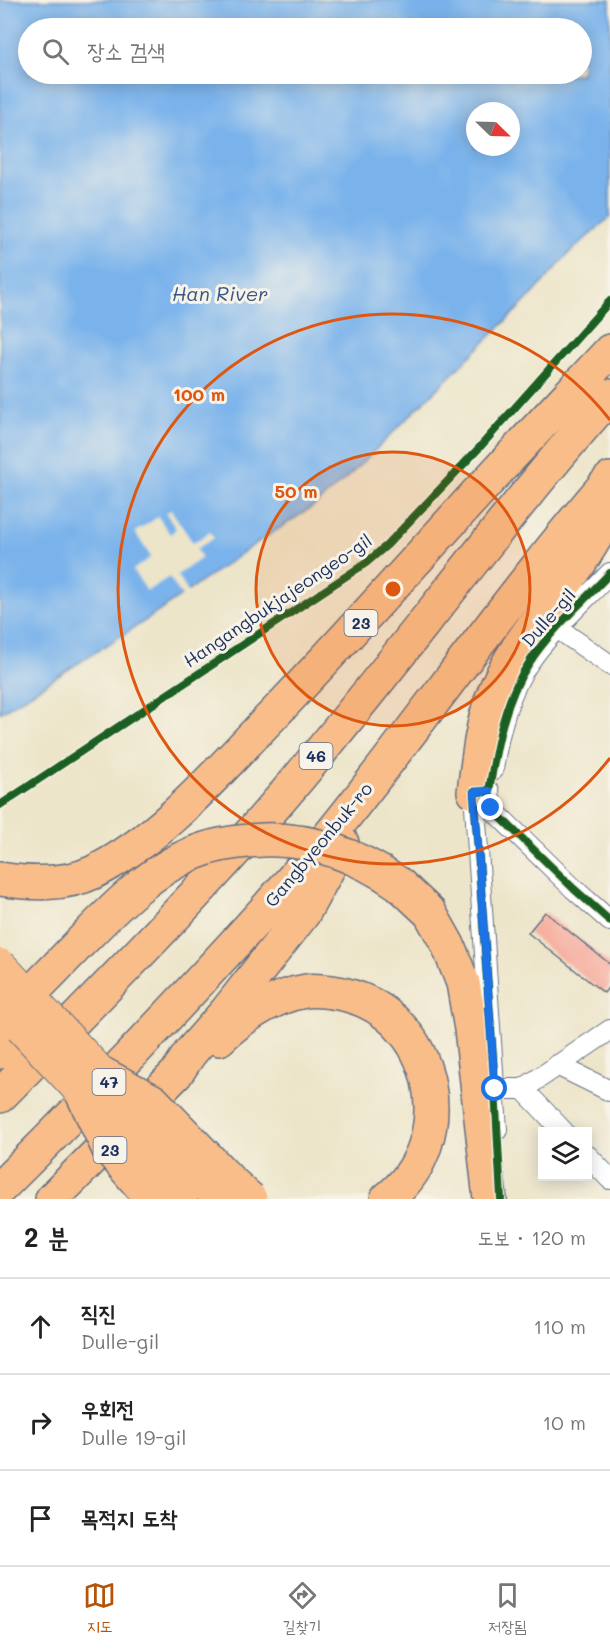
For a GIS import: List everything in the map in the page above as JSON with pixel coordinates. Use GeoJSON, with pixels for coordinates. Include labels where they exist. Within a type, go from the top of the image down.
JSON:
{"type":"FeatureCollection","features":[{"type":"Feature","properties":{"kind":"highway","name":"23"},"geometry":{"type":"LineString","coordinates":[[0,879],[39,884],[58,882],[92,873],[133,849],[166,822],[336,650],[478,491],[610,351]]}},
{"type":"Feature","properties":{"kind":"highway","name":"46"},"geometry":{"type":"LineString","coordinates":[[0,1096],[189,900],[285,794],[528,492],[610,396]]}},
{"type":"Feature","properties":{"kind":"highway","name":"Gangbyeonbuk-ro"},"geometry":{"type":"LineString","coordinates":[[0,1188],[152,1033],[286,887],[390,758],[510,601],[610,479]]}},
{"type":"Feature","properties":{"kind":"highway"},"geometry":{"type":"LineString","coordinates":[[481,792],[483,730],[492,698],[508,664],[533,625],[579,564],[610,513]]}},
{"type":"Feature","properties":{"kind":"highway","name":"23"},"geometry":{"type":"LineString","coordinates":[[51,1199],[176,1074],[190,1053],[226,1012],[303,914],[390,758]]}},
{"type":"Feature","properties":{"kind":"highway"},"geometry":{"type":"LineString","coordinates":[[0,1025],[106,916],[140,886],[170,865],[205,849],[240,842],[283,839],[315,844],[348,855],[376,868],[399,884],[430,913],[448,945],[463,983],[471,1029],[490,1199]]}},
{"type":"Feature","properties":{"kind":"highway"},"geometry":{"type":"LineString","coordinates":[[176,1074],[196,1061],[245,1018],[287,995],[308,991],[328,991],[369,1003],[394,1021],[414,1046],[424,1066],[432,1110],[429,1133],[417,1167],[387,1199]]}},
{"type":"Feature","properties":{"kind":"highway"},"geometry":{"type":"LineString","coordinates":[[0,1053],[96,998]]}},
{"type":"Feature","properties":{"kind":"highway","name":"23"},"geometry":{"type":"LineString","coordinates":[[92,1083],[108,1148],[152,1199]]}},
{"type":"Feature","properties":{"kind":"highway"},"geometry":{"type":"LineString","coordinates":[[92,1083],[153,1101],[250,1199]]}},
{"type":"Feature","properties":{"kind":"main road","name":"47"},"geometry":{"type":"LineString","coordinates":[[0,965],[181,1199]]}},
{"type":"Feature","properties":{"kind":"main road","name":"47"},"geometry":{"type":"LineString","coordinates":[[0,1005],[92,1083],[219,1199]]}},
{"type":"Feature","properties":{"kind":"street","name":"Dulle-gil"},"geometry":{"type":"LineString","coordinates":[[501,1199],[481,792],[506,712],[528,664],[557,628],[610,573]]}},
{"type":"Feature","properties":{"kind":"street"},"geometry":{"type":"LineString","coordinates":[[557,628],[610,665]]}},
{"type":"Feature","properties":{"kind":"street"},"geometry":{"type":"LineString","coordinates":[[481,792],[491,808],[610,921]]}},
{"type":"Feature","properties":{"kind":"street"},"geometry":{"type":"LineString","coordinates":[[495,1089],[523,1089],[610,1030]]}},
{"type":"Feature","properties":{"kind":"street"},"geometry":{"type":"LineString","coordinates":[[557,1065],[610,1091]]}},
{"type":"Feature","properties":{"kind":"street"},"geometry":{"type":"LineString","coordinates":[[523,1089],[560,1127]]}},
{"type":"Feature","properties":{"kind":"street"},"geometry":{"type":"LineString","coordinates":[[592,1160],[610,1179]]}},
{"type":"Feature","properties":{"kind":"water","name":"Han River"},"geometry":{"type":"Polygon","coordinates":[[[0,0],[610,0],[610,217],[568,254],[535,292],[352,473],[314,506],[148,619],[0,713],[0,0]]]}},
{"type":"Feature","properties":{"kind":"pier"},"geometry":{"type":"Polygon","coordinates":[[[171,510],[193,543],[210,532],[214,538],[196,549],[202,558],[177,575],[189,594],[183,598],[169,577],[147,591],[133,570],[151,557],[135,532],[158,517],[170,534],[176,529],[166,513],[171,510]]]}},
{"type":"Feature","properties":{"kind":"building"},"geometry":{"type":"Polygon","coordinates":[[[545,912],[610,964],[610,985],[604,993],[528,933],[545,912]]]}},
{"type":"Feature","properties":{"kind":"cycle path","name":"Hangangbukjajeongeo-gil"},"geometry":{"type":"LineString","coordinates":[[0,805],[366,563],[387,545],[479,448],[610,301]]}},
{"type":"Feature","properties":{"kind":"cycle path"},"geometry":{"type":"LineString","coordinates":[[489,791],[502,724],[520,677],[547,639],[610,573]]}},
{"type":"Feature","properties":{"kind":"cycle path"},"geometry":{"type":"LineString","coordinates":[[501,1199],[474,792],[489,791],[491,808],[610,921]]}},
{"type":"Feature","properties":{"kind":"route"},"geometry":{"type":"LineString","coordinates":[[491,808],[489,791],[474,792],[495,1089]]}}]}
